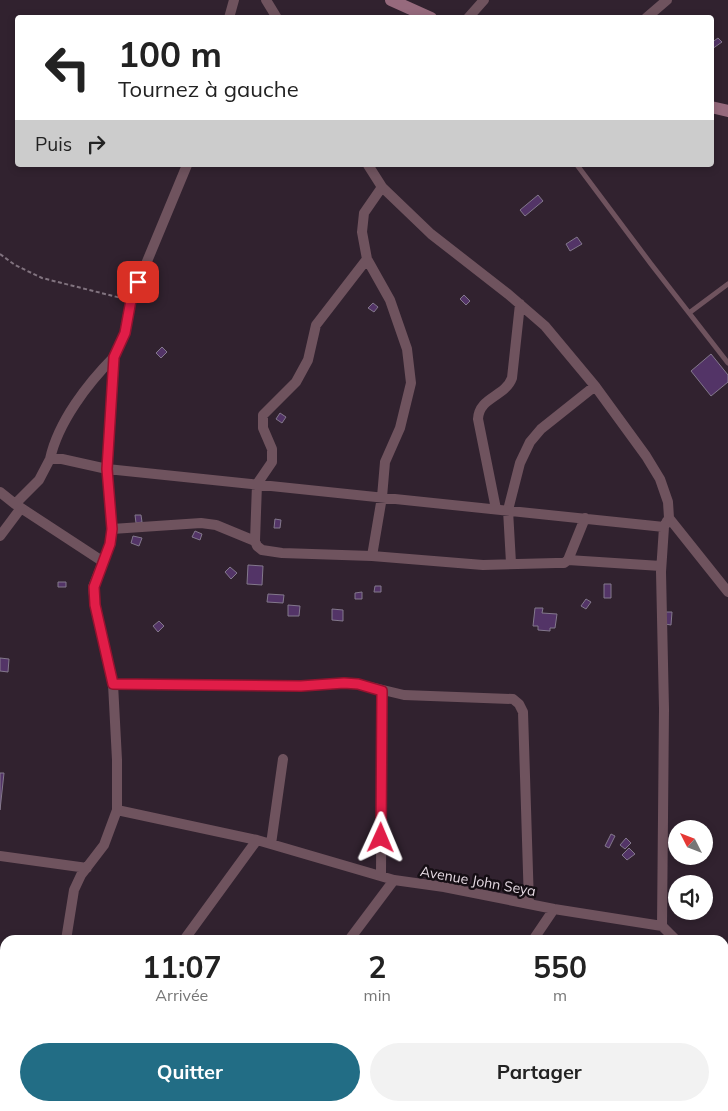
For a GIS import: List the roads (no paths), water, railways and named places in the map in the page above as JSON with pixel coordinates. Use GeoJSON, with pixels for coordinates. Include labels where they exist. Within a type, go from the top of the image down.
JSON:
{"type":"FeatureCollection","features":[{"type":"Feature","properties":{"kind":"street"},"geometry":{"type":"LineString","coordinates":[[230,15],[234,0]]}},
{"type":"Feature","properties":{"kind":"street"},"geometry":{"type":"LineString","coordinates":[[266,0],[275,15]]}},
{"type":"Feature","properties":{"kind":"street"},"geometry":{"type":"LineString","coordinates":[[391,0],[424,15]]}},
{"type":"Feature","properties":{"kind":"street"},"geometry":{"type":"LineString","coordinates":[[471,15],[484,0]]}},
{"type":"Feature","properties":{"kind":"street"},"geometry":{"type":"LineString","coordinates":[[649,15],[661,2]]}},
{"type":"Feature","properties":{"kind":"street"},"geometry":{"type":"LineString","coordinates":[[714,108],[728,111]]}},
{"type":"Feature","properties":{"kind":"street"},"geometry":{"type":"LineString","coordinates":[[0,536],[18,506],[39,480],[50,459],[53,444],[81,395],[114,357],[125,333],[131,300],[186,167]]}},
{"type":"Feature","properties":{"kind":"street"},"geometry":{"type":"LineString","coordinates":[[369,167],[382,187],[431,234],[545,326],[595,386],[646,456],[660,479],[668,502],[661,566],[664,709],[662,926],[671,935]]}},
{"type":"Feature","properties":{"kind":"street"},"geometry":{"type":"LineString","coordinates":[[372,556],[382,497],[385,462],[400,428],[411,382],[408,349],[390,300],[368,259],[362,232],[364,213],[382,187]]}},
{"type":"Feature","properties":{"kind":"street"},"geometry":{"type":"LineString","coordinates":[[368,259],[316,325],[308,360],[296,382],[263,415],[263,428],[272,449],[272,462],[257,484],[255,541],[257,546],[262,550],[282,553],[372,556],[483,565],[556,563],[568,560],[661,566]]}},
{"type":"Feature","properties":{"kind":"street"},"geometry":{"type":"LineString","coordinates":[[496,509],[478,412],[482,406],[509,386],[512,378],[520,304]]}},
{"type":"Feature","properties":{"kind":"street"},"geometry":{"type":"LineString","coordinates":[[67,935],[74,890],[104,845],[116,810],[117,760],[113,684],[95,605],[94,587],[102,561],[110,544],[112,529],[107,469],[114,357]]}},
{"type":"Feature","properties":{"kind":"street"},"geometry":{"type":"LineString","coordinates":[[511,564],[508,510],[520,463],[530,442],[541,429],[595,386]]}},
{"type":"Feature","properties":{"kind":"street"},"geometry":{"type":"LineString","coordinates":[[50,459],[62,459],[107,469],[496,509],[586,518],[666,522],[728,592]]}},
{"type":"Feature","properties":{"kind":"street"},"geometry":{"type":"LineString","coordinates":[[0,492],[18,506],[102,561]]}},
{"type":"Feature","properties":{"kind":"street"},"geometry":{"type":"LineString","coordinates":[[568,560],[586,518]]}},
{"type":"Feature","properties":{"kind":"street"},"geometry":{"type":"LineString","coordinates":[[112,529],[202,523],[216,525],[255,541]]}},
{"type":"Feature","properties":{"kind":"street"},"geometry":{"type":"LineString","coordinates":[[113,684],[301,686],[344,683],[358,684],[404,695],[513,699],[519,704],[523,712],[529,904]]}},
{"type":"Feature","properties":{"kind":"street"},"geometry":{"type":"LineString","coordinates":[[381,876],[382,691]]}},
{"type":"Feature","properties":{"kind":"street"},"geometry":{"type":"LineString","coordinates":[[270,844],[283,759]]}},
{"type":"Feature","properties":{"kind":"street","name":"Avenue John Seya"},"geometry":{"type":"LineString","coordinates":[[116,810],[257,840],[394,880],[444,887],[554,909],[662,926]]}},
{"type":"Feature","properties":{"kind":"street"},"geometry":{"type":"LineString","coordinates":[[188,935],[257,840]]}},
{"type":"Feature","properties":{"kind":"street"},"geometry":{"type":"LineString","coordinates":[[0,856],[87,868]]}},
{"type":"Feature","properties":{"kind":"street"},"geometry":{"type":"LineString","coordinates":[[353,935],[394,880]]}},
{"type":"Feature","properties":{"kind":"street"},"geometry":{"type":"LineString","coordinates":[[537,935],[554,909]]}},
{"type":"Feature","properties":{"kind":"lane"},"geometry":{"type":"LineString","coordinates":[[579,167],[728,363]]}},
{"type":"Feature","properties":{"kind":"lane"},"geometry":{"type":"LineString","coordinates":[[689,313],[728,284]]}}]}
